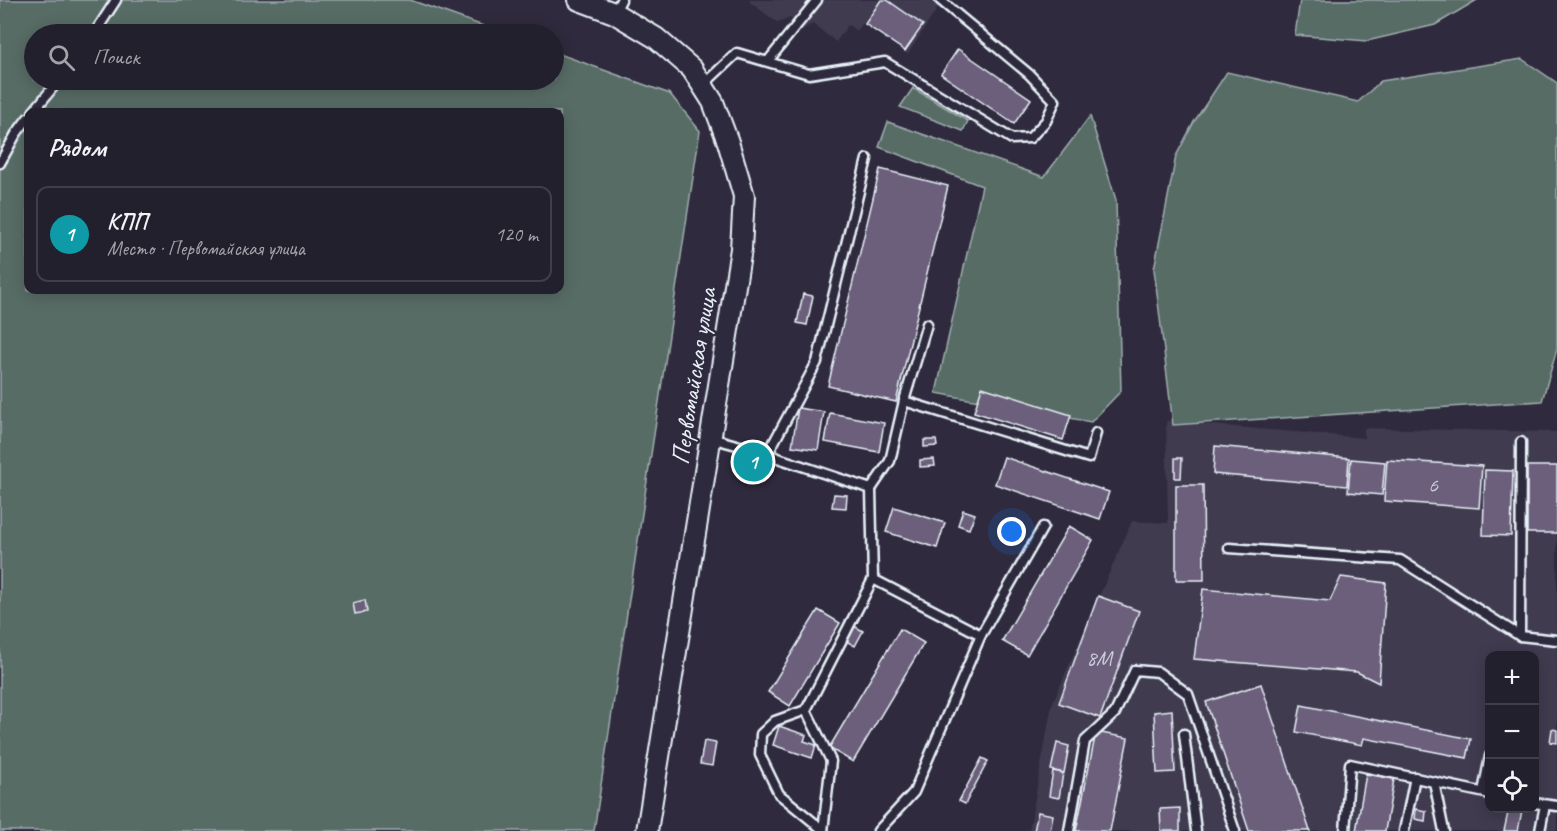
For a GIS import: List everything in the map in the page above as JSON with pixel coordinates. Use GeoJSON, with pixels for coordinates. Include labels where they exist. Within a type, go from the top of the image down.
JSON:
{"type":"FeatureCollection","features":[{"type":"Feature","properties":{"kind":"street","name":"Первомайская улица"},"geometry":{"type":"LineString","coordinates":[[579,0],[612,4],[692,69],[713,102],[744,196],[741,249],[647,831]]}},
{"type":"Feature","properties":{"kind":"lane"},"geometry":{"type":"LineString","coordinates":[[100,24],[116,0]]}},
{"type":"Feature","properties":{"kind":"lane"},"geometry":{"type":"LineString","coordinates":[[768,61],[817,0]]}},
{"type":"Feature","properties":{"kind":"lane"},"geometry":{"type":"LineString","coordinates":[[703,86],[737,53],[809,74],[885,62],[1012,139],[1030,138],[1046,121],[1055,101],[1029,74],[940,0]]}},
{"type":"Feature","properties":{"kind":"lane"},"geometry":{"type":"LineString","coordinates":[[36,108],[51,90]]}},
{"type":"Feature","properties":{"kind":"lane"},"geometry":{"type":"LineString","coordinates":[[0,163],[15,134],[24,123]]}},
{"type":"Feature","properties":{"kind":"lane"},"geometry":{"type":"LineString","coordinates":[[767,455],[818,362],[867,159]]}},
{"type":"Feature","properties":{"kind":"lane"},"geometry":{"type":"LineString","coordinates":[[823,830],[779,794],[760,755],[760,734],[775,721],[806,710],[873,579],[871,489],[890,462],[904,401],[927,324]]}},
{"type":"Feature","properties":{"kind":"lane"},"geometry":{"type":"LineString","coordinates":[[904,401],[1089,458],[1096,433]]}},
{"type":"Feature","properties":{"kind":"lane"},"geometry":{"type":"LineString","coordinates":[[711,438],[871,489]]}},
{"type":"Feature","properties":{"kind":"lane"},"geometry":{"type":"LineString","coordinates":[[1520,636],[1521,442]]}},
{"type":"Feature","properties":{"kind":"lane"},"geometry":{"type":"LineString","coordinates":[[878,831],[914,792],[981,635],[1043,527]]}},
{"type":"Feature","properties":{"kind":"lane"},"geometry":{"type":"LineString","coordinates":[[1229,548],[1400,560],[1520,636],[1557,640]]}},
{"type":"Feature","properties":{"kind":"lane"},"geometry":{"type":"LineString","coordinates":[[873,579],[981,635]]}},
{"type":"Feature","properties":{"kind":"lane"},"geometry":{"type":"LineString","coordinates":[[1069,831],[1085,741],[1115,713],[1134,670],[1158,672],[1188,694],[1235,831]]}},
{"type":"Feature","properties":{"kind":"lane"},"geometry":{"type":"LineString","coordinates":[[806,710],[831,761],[823,830]]}},
{"type":"Feature","properties":{"kind":"lane"},"geometry":{"type":"LineString","coordinates":[[1185,734],[1196,831]]}},
{"type":"Feature","properties":{"kind":"lane"},"geometry":{"type":"LineString","coordinates":[[1344,831],[1350,764],[1485,793]]}},
{"type":"Feature","properties":{"kind":"lane"},"geometry":{"type":"LineString","coordinates":[[1404,831],[1415,777]]}},
{"type":"Feature","properties":{"kind":"lane"},"geometry":{"type":"LineString","coordinates":[[1434,782],[1444,831]]}},
{"type":"Feature","properties":{"kind":"lane"},"geometry":{"type":"LineString","coordinates":[[1539,803],[1557,806]]}},
{"type":"Feature","properties":{"kind":"lane"},"geometry":{"type":"LineString","coordinates":[[1540,831],[1545,805]]}},
{"type":"Feature","properties":{"kind":"shaded area"},"geometry":{"type":"Polygon","coordinates":[[[747,0],[943,0],[908,54],[863,23],[857,31],[848,25],[836,42],[813,24],[803,29],[790,18],[778,23],[747,0]]]}},
{"type":"Feature","properties":{"kind":"shaded area"},"geometry":{"type":"Polygon","coordinates":[[[1166,421],[1364,438],[1364,428],[1557,432],[1557,831],[1029,831],[1052,704],[1132,521],[1168,523],[1166,421]]]}},
{"type":"Feature","properties":{"kind":"green space"},"geometry":{"type":"Polygon","coordinates":[[[0,0],[410,0],[478,24],[24,24],[24,90],[564,90],[564,56],[670,94],[700,131],[594,831],[0,831],[0,0]]]}},
{"type":"Feature","properties":{"kind":"green space"},"geometry":{"type":"Polygon","coordinates":[[[1300,0],[1477,0],[1435,25],[1367,41],[1295,35],[1300,0]]]}},
{"type":"Feature","properties":{"kind":"green space"},"geometry":{"type":"Polygon","coordinates":[[[1522,59],[1557,83],[1557,349],[1542,401],[1173,425],[1154,269],[1176,156],[1194,122],[1227,72],[1358,102],[1381,81],[1522,59]]]}},
{"type":"Feature","properties":{"kind":"green space"},"geometry":{"type":"Polygon","coordinates":[[[913,88],[968,121],[963,131],[900,107],[913,88]]]}},
{"type":"Feature","properties":{"kind":"green space"},"geometry":{"type":"Polygon","coordinates":[[[1090,116],[1116,200],[1121,391],[1091,422],[936,393],[982,186],[879,147],[888,122],[1044,177],[1090,116]]]}},
{"type":"Feature","properties":{"kind":"building"},"geometry":{"type":"Polygon","coordinates":[[[881,0],[887,0],[923,25],[905,51],[865,24],[881,0]]]}},
{"type":"Feature","properties":{"kind":"building"},"geometry":{"type":"Polygon","coordinates":[[[958,49],[1031,99],[1014,124],[941,74],[958,49]]]}},
{"type":"Feature","properties":{"kind":"building"},"geometry":{"type":"Polygon","coordinates":[[[880,169],[948,186],[896,402],[828,386],[880,169]]]}},
{"type":"Feature","properties":{"kind":"building"},"geometry":{"type":"Polygon","coordinates":[[[803,294],[813,296],[807,325],[797,323],[803,294]]]}},
{"type":"Feature","properties":{"kind":"building"},"geometry":{"type":"Polygon","coordinates":[[[982,387],[1071,415],[1063,440],[974,412],[982,387]]]}},
{"type":"Feature","properties":{"kind":"building"},"geometry":{"type":"Polygon","coordinates":[[[798,408],[824,412],[818,450],[792,446],[798,408]]]}},
{"type":"Feature","properties":{"kind":"building"},"geometry":{"type":"Polygon","coordinates":[[[830,413],[884,423],[879,452],[825,442],[830,413]]]}},
{"type":"Feature","properties":{"kind":"building"},"geometry":{"type":"Polygon","coordinates":[[[924,440],[936,440],[937,446],[924,447],[924,440]]]}},
{"type":"Feature","properties":{"kind":"building"},"geometry":{"type":"Polygon","coordinates":[[[1215,446],[1349,458],[1347,486],[1213,474],[1215,446]]]}},
{"type":"Feature","properties":{"kind":"building"},"geometry":{"type":"Polygon","coordinates":[[[747,455],[762,457],[760,470],[745,468],[747,455]]]}},
{"type":"Feature","properties":{"kind":"building"},"geometry":{"type":"Polygon","coordinates":[[[1004,457],[1109,492],[1100,519],[995,484],[1004,457]]]}},
{"type":"Feature","properties":{"kind":"building"},"geometry":{"type":"Polygon","coordinates":[[[1175,458],[1182,458],[1181,478],[1175,478],[1175,458]]]}},
{"type":"Feature","properties":{"kind":"building"},"geometry":{"type":"Polygon","coordinates":[[[934,459],[935,466],[920,467],[920,460],[934,459]]]}},
{"type":"Feature","properties":{"kind":"building"},"geometry":{"type":"Polygon","coordinates":[[[1351,459],[1385,462],[1382,495],[1348,492],[1351,459]]]}},
{"type":"Feature","properties":{"kind":"building"},"geometry":{"type":"Polygon","coordinates":[[[1387,460],[1482,466],[1479,508],[1384,501],[1387,460]]]}},
{"type":"Feature","properties":{"kind":"building"},"geometry":{"type":"Polygon","coordinates":[[[1527,466],[1557,466],[1557,533],[1527,533],[1527,466]]]}},
{"type":"Feature","properties":{"kind":"building"},"geometry":{"type":"Polygon","coordinates":[[[1485,470],[1513,471],[1511,536],[1483,535],[1485,470]]]}},
{"type":"Feature","properties":{"kind":"building"},"geometry":{"type":"Polygon","coordinates":[[[1176,485],[1203,485],[1204,580],[1176,580],[1176,485]]]}},
{"type":"Feature","properties":{"kind":"building"},"geometry":{"type":"Polygon","coordinates":[[[834,494],[847,495],[846,508],[832,507],[834,494]]]}},
{"type":"Feature","properties":{"kind":"building"},"geometry":{"type":"Polygon","coordinates":[[[894,507],[945,523],[937,548],[886,532],[894,507]]]}},
{"type":"Feature","properties":{"kind":"building"},"geometry":{"type":"Polygon","coordinates":[[[963,510],[975,514],[969,529],[958,525],[963,510]]]}},
{"type":"Feature","properties":{"kind":"building"},"geometry":{"type":"Polygon","coordinates":[[[1069,526],[1093,540],[1027,655],[1002,641],[1069,526]]]}},
{"type":"Feature","properties":{"kind":"building"},"geometry":{"type":"Polygon","coordinates":[[[1341,577],[1386,583],[1379,683],[1357,672],[1194,659],[1203,589],[1330,601],[1341,577]]]}},
{"type":"Feature","properties":{"kind":"building"},"geometry":{"type":"Polygon","coordinates":[[[1098,596],[1139,611],[1100,718],[1059,703],[1098,596]]]}},
{"type":"Feature","properties":{"kind":"building"},"geometry":{"type":"Polygon","coordinates":[[[365,600],[367,612],[355,614],[353,603],[365,600]]]}},
{"type":"Feature","properties":{"kind":"building"},"geometry":{"type":"Polygon","coordinates":[[[818,610],[840,623],[790,706],[768,692],[818,610]]]}},
{"type":"Feature","properties":{"kind":"building"},"geometry":{"type":"Polygon","coordinates":[[[854,626],[863,631],[855,646],[846,641],[854,626]]]}},
{"type":"Feature","properties":{"kind":"building"},"geometry":{"type":"Polygon","coordinates":[[[900,629],[924,643],[853,762],[829,748],[900,629]]]}},
{"type":"Feature","properties":{"kind":"building"},"geometry":{"type":"Polygon","coordinates":[[[1261,684],[1310,831],[1249,831],[1206,702],[1261,684]]]}},
{"type":"Feature","properties":{"kind":"building"},"geometry":{"type":"Polygon","coordinates":[[[1301,705],[1471,739],[1467,758],[1364,738],[1362,745],[1296,732],[1301,705]]]}},
{"type":"Feature","properties":{"kind":"building"},"geometry":{"type":"Polygon","coordinates":[[[1172,710],[1175,772],[1157,773],[1154,712],[1172,710]]]}},
{"type":"Feature","properties":{"kind":"building"},"geometry":{"type":"Polygon","coordinates":[[[779,726],[806,735],[804,741],[816,745],[812,758],[773,745],[779,726]]]}},
{"type":"Feature","properties":{"kind":"building"},"geometry":{"type":"Polygon","coordinates":[[[1552,729],[1557,730],[1557,743],[1550,742],[1552,729]]]}},
{"type":"Feature","properties":{"kind":"building"},"geometry":{"type":"Polygon","coordinates":[[[1096,732],[1128,738],[1110,831],[1076,831],[1096,732]]]}},
{"type":"Feature","properties":{"kind":"building"},"geometry":{"type":"Polygon","coordinates":[[[704,741],[716,743],[712,766],[700,764],[704,741]]]}},
{"type":"Feature","properties":{"kind":"building"},"geometry":{"type":"Polygon","coordinates":[[[1057,743],[1069,746],[1064,773],[1051,770],[1057,743]]]}},
{"type":"Feature","properties":{"kind":"building"},"geometry":{"type":"Polygon","coordinates":[[[982,758],[988,761],[965,804],[959,801],[982,758]]]}},
{"type":"Feature","properties":{"kind":"building"},"geometry":{"type":"Polygon","coordinates":[[[1053,771],[1063,773],[1059,798],[1049,796],[1053,771]]]}},
{"type":"Feature","properties":{"kind":"building"},"geometry":{"type":"Polygon","coordinates":[[[1366,774],[1394,779],[1385,831],[1356,831],[1366,774]]]}},
{"type":"Feature","properties":{"kind":"building"},"geometry":{"type":"Polygon","coordinates":[[[1180,808],[1180,831],[1161,831],[1160,809],[1180,808]]]}},
{"type":"Feature","properties":{"kind":"building"},"geometry":{"type":"Polygon","coordinates":[[[1416,809],[1426,811],[1425,821],[1415,819],[1416,809]]]}},
{"type":"Feature","properties":{"kind":"building"},"geometry":{"type":"Polygon","coordinates":[[[1038,812],[1053,815],[1050,831],[1034,831],[1038,812]]]}},
{"type":"Feature","properties":{"kind":"building"},"geometry":{"type":"Polygon","coordinates":[[[1508,813],[1521,813],[1518,831],[1504,831],[1508,813]]]}},
{"type":"Feature","properties":{"kind":"place","name":"КПП"},"geometry":{"type":"Point","coordinates":[753,462]}}]}
